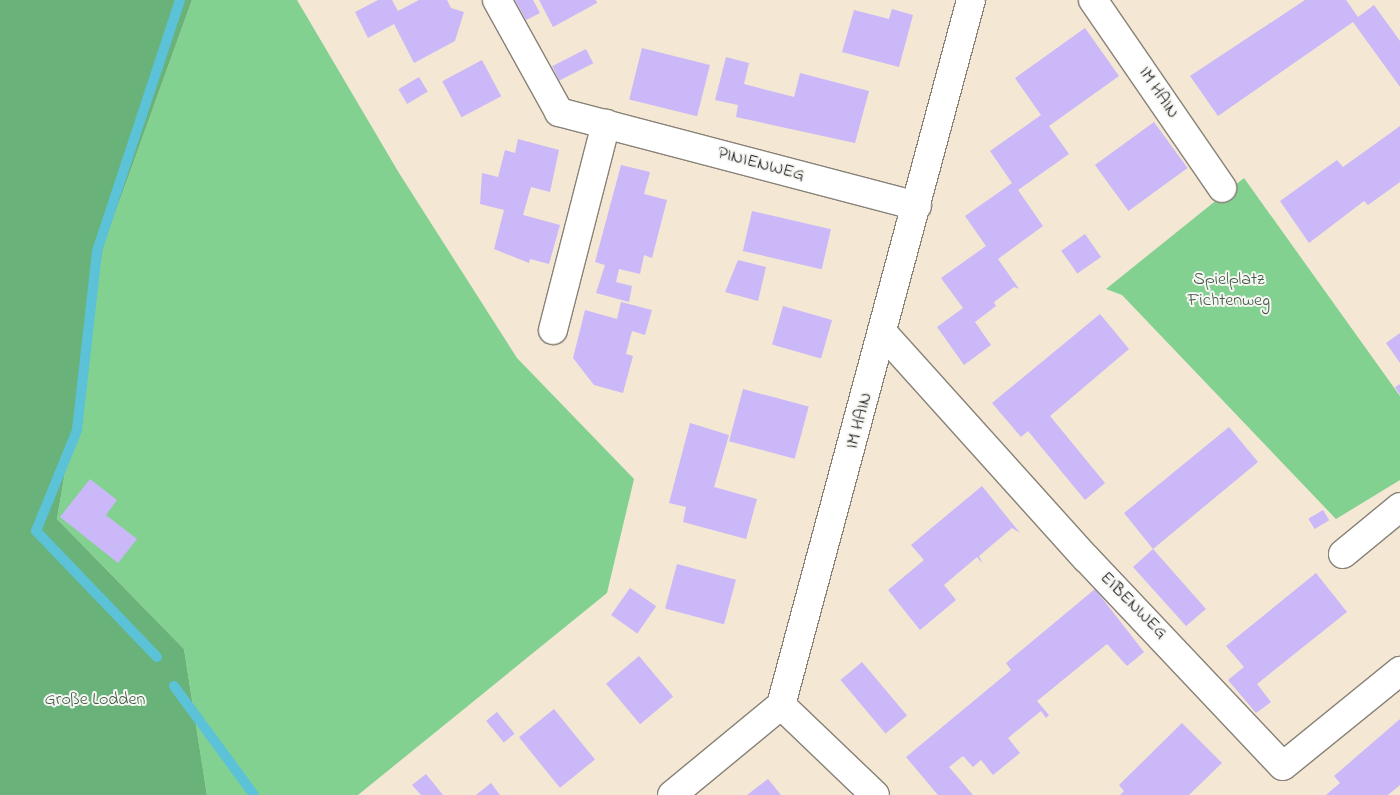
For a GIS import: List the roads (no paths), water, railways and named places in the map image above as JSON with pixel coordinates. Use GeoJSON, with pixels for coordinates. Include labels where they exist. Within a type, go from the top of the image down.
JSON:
{"type":"FeatureCollection","features":[{"type":"Feature","properties":{"kind":"street","name":"PINIENWEG"},"geometry":{"type":"LineString","coordinates":[[497,0],[558,112],[916,206]]}},
{"type":"Feature","properties":{"kind":"street","name":"IM HAIN"},"geometry":{"type":"LineString","coordinates":[[781,705],[884,334],[971,0]]}},
{"type":"Feature","properties":{"kind":"street","name":"IM HAIN"},"geometry":{"type":"LineString","coordinates":[[1093,0],[1222,188]]}},
{"type":"Feature","properties":{"kind":"street"},"geometry":{"type":"LineString","coordinates":[[553,330],[606,124]]}},
{"type":"Feature","properties":{"kind":"street","name":"EIBENWEG"},"geometry":{"type":"LineString","coordinates":[[884,334],[1086,558],[1282,766],[1400,671]]}},
{"type":"Feature","properties":{"kind":"street"},"geometry":{"type":"LineString","coordinates":[[1343,554],[1400,507]]}},
{"type":"Feature","properties":{"kind":"street"},"geometry":{"type":"LineString","coordinates":[[672,795],[781,705],[874,795]]}},
{"type":"Feature","properties":{"kind":"waterway"},"geometry":{"type":"LineString","coordinates":[[157,657],[36,531],[77,430],[97,251],[180,0]]}},
{"type":"Feature","properties":{"kind":"waterway"},"geometry":{"type":"LineString","coordinates":[[174,686],[254,795]]}},
{"type":"Feature","properties":{"kind":"park label","name":"Spielplatz Fichtenweg"},"geometry":{"type":"Point","coordinates":[1229,291]}},
{"type":"Feature","properties":{"kind":"park label","name":"Große Lodden"},"geometry":{"type":"Point","coordinates":[95,700]}}]}
